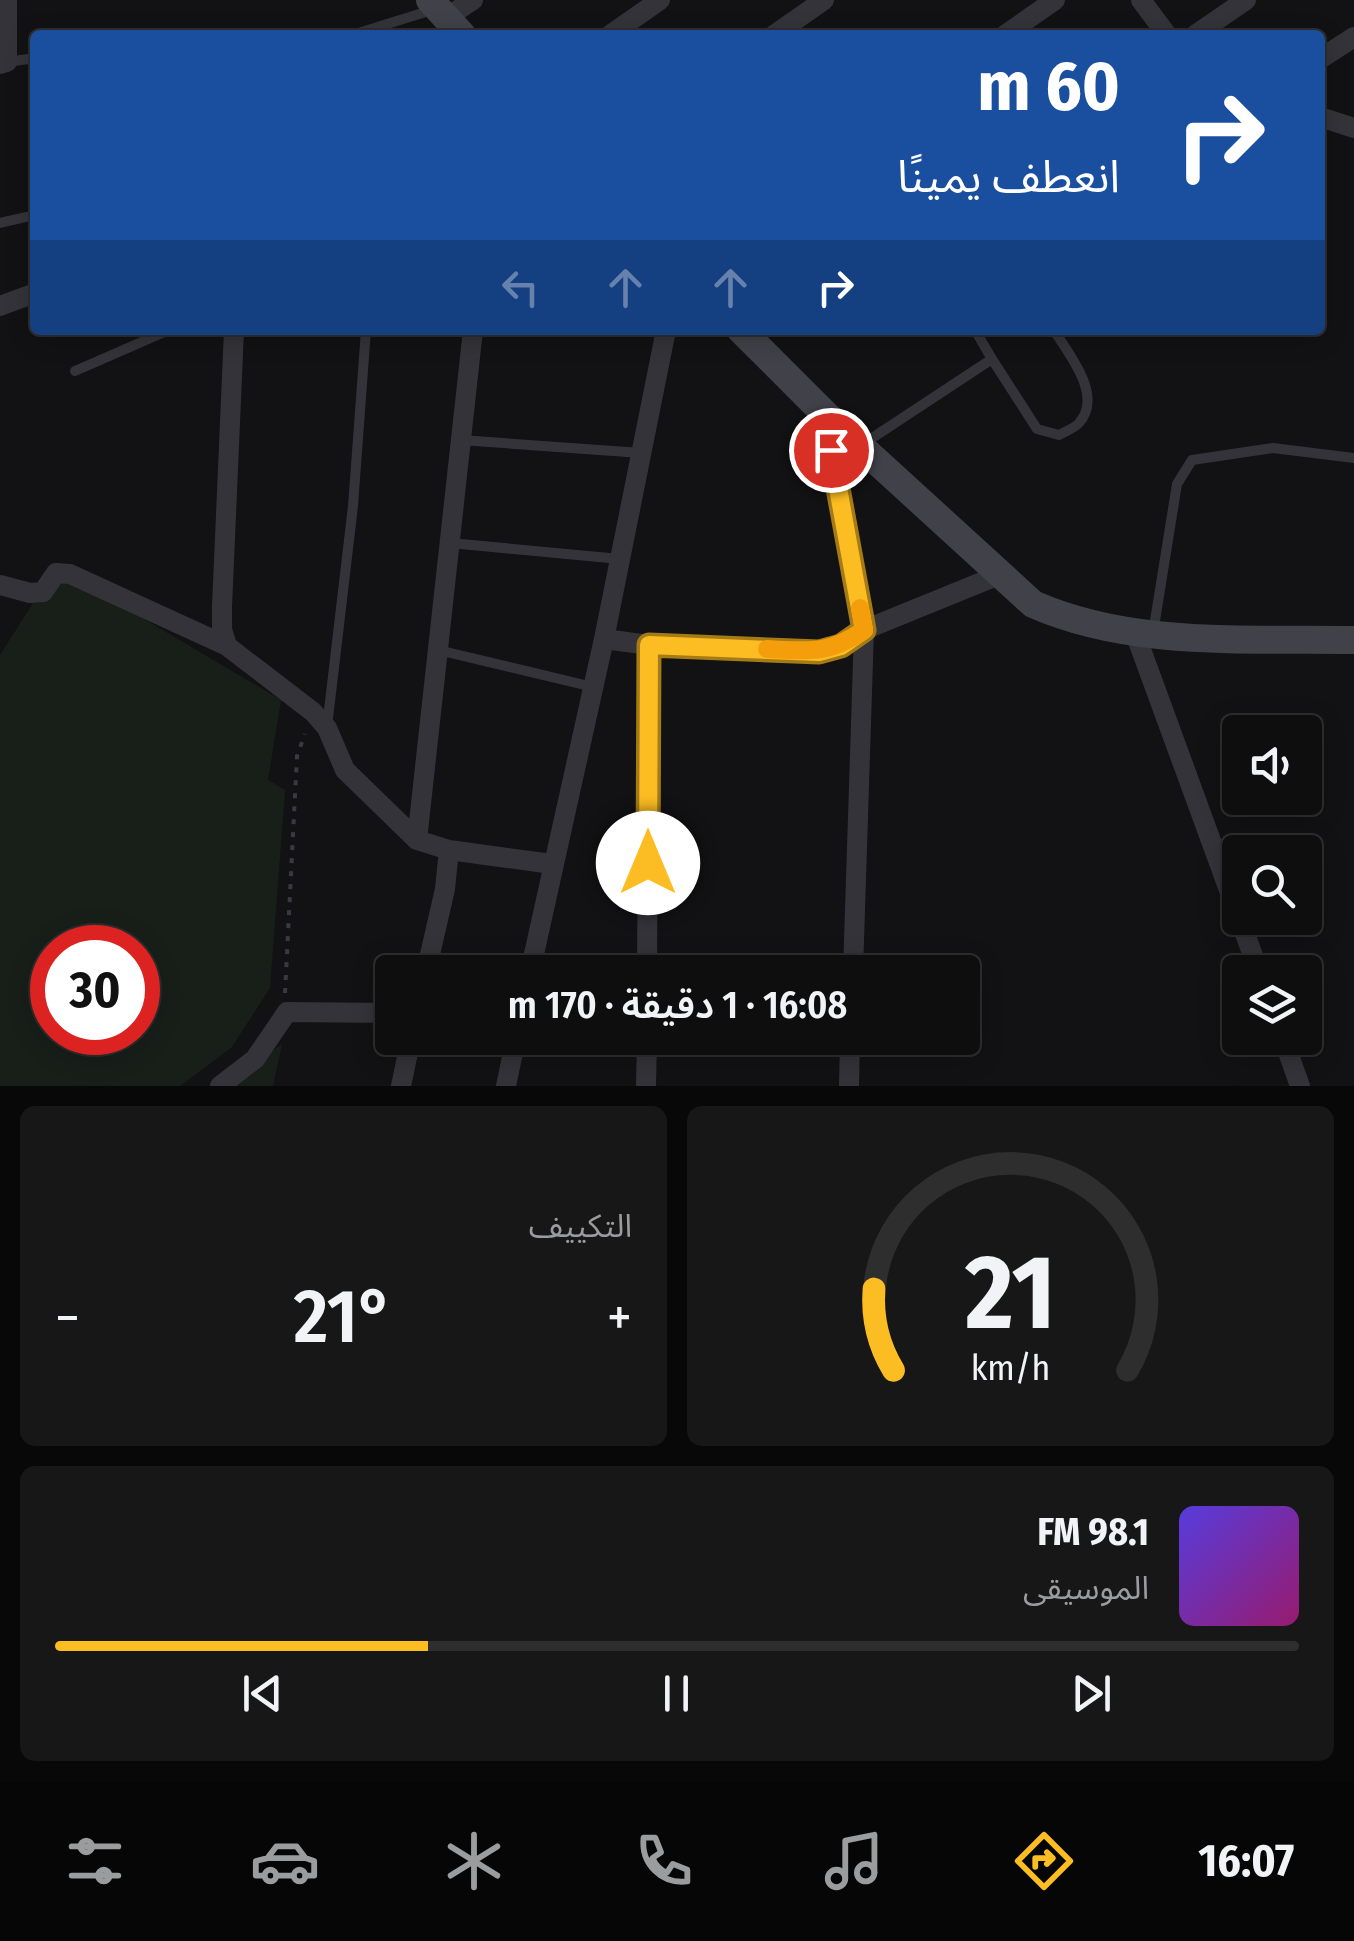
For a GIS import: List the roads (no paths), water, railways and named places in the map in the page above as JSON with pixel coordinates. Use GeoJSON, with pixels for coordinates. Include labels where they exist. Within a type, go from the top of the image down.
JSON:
{"type":"FeatureCollection","features":[{"type":"Feature","properties":{"kind":"street"},"geometry":{"type":"LineString","coordinates":[[4,63],[7,0]]}},
{"type":"Feature","properties":{"kind":"street"},"geometry":{"type":"LineString","coordinates":[[444,15],[473,0]]}},
{"type":"Feature","properties":{"kind":"street"},"geometry":{"type":"LineString","coordinates":[[617,30],[660,0]]}},
{"type":"Feature","properties":{"kind":"street"},"geometry":{"type":"LineString","coordinates":[[781,30],[824,0]]}},
{"type":"Feature","properties":{"kind":"street"},"geometry":{"type":"LineString","coordinates":[[1012,30],[1055,0]]}},
{"type":"Feature","properties":{"kind":"street"},"geometry":{"type":"LineString","coordinates":[[1140,0],[1163,30]]}},
{"type":"Feature","properties":{"kind":"street"},"geometry":{"type":"LineString","coordinates":[[1202,30],[1246,0]]}},
{"type":"Feature","properties":{"kind":"street"},"geometry":{"type":"LineString","coordinates":[[1325,56],[1354,37]]}},
{"type":"Feature","properties":{"kind":"street"},"geometry":{"type":"LineString","coordinates":[[1325,119],[1354,128]]}},
{"type":"Feature","properties":{"kind":"street"},"geometry":{"type":"LineString","coordinates":[[0,306],[30,294]]}},
{"type":"Feature","properties":{"kind":"street"},"geometry":{"type":"LineString","coordinates":[[227,646],[222,607],[234,335]]}},
{"type":"Feature","properties":{"kind":"street"},"geometry":{"type":"LineString","coordinates":[[418,840],[472,335]]}},
{"type":"Feature","properties":{"kind":"street"},"geometry":{"type":"LineString","coordinates":[[533,955],[604,640],[665,335]]}},
{"type":"Feature","properties":{"kind":"street"},"geometry":{"type":"LineString","coordinates":[[752,335],[824,414],[1034,604],[1066,618],[1144,633],[1354,640]]}},
{"type":"Feature","properties":{"kind":"street"},"geometry":{"type":"LineString","coordinates":[[824,414],[864,630],[853,955]]}},
{"type":"Feature","properties":{"kind":"street"},"geometry":{"type":"LineString","coordinates":[[0,584],[43,592],[56,574],[70,574],[227,646],[320,720],[345,770],[418,840],[448,850],[552,864]]}},
{"type":"Feature","properties":{"kind":"street"},"geometry":{"type":"LineString","coordinates":[[604,640],[819,652],[841,646],[864,630],[999,575]]}},
{"type":"Feature","properties":{"kind":"street"},"geometry":{"type":"LineString","coordinates":[[1144,633],[1254,955]]}},
{"type":"Feature","properties":{"kind":"street"},"geometry":{"type":"LineString","coordinates":[[647,955],[649,645]]}},
{"type":"Feature","properties":{"kind":"street"},"geometry":{"type":"LineString","coordinates":[[430,955],[445,889],[448,850]]}},
{"type":"Feature","properties":{"kind":"street"},"geometry":{"type":"LineString","coordinates":[[220,1086],[255,1059],[286,1012],[375,1014]]}},
{"type":"Feature","properties":{"kind":"street"},"geometry":{"type":"LineString","coordinates":[[400,1086],[408,1055]]}},
{"type":"Feature","properties":{"kind":"street"},"geometry":{"type":"LineString","coordinates":[[506,1086],[512,1055]]}},
{"type":"Feature","properties":{"kind":"street"},"geometry":{"type":"LineString","coordinates":[[646,1055],[646,1086]]}},
{"type":"Feature","properties":{"kind":"street"},"geometry":{"type":"LineString","coordinates":[[849,1086],[850,1055]]}},
{"type":"Feature","properties":{"kind":"street"},"geometry":{"type":"LineString","coordinates":[[1289,1055],[1300,1086]]}},
{"type":"Feature","properties":{"kind":"lane"},"geometry":{"type":"LineString","coordinates":[[375,30],[444,15]]}},
{"type":"Feature","properties":{"kind":"lane"},"geometry":{"type":"LineString","coordinates":[[4,63],[30,59]]}},
{"type":"Feature","properties":{"kind":"lane"},"geometry":{"type":"LineString","coordinates":[[0,223],[30,216]]}},
{"type":"Feature","properties":{"kind":"lane"},"geometry":{"type":"LineString","coordinates":[[76,371],[158,335]]}},
{"type":"Feature","properties":{"kind":"lane"},"geometry":{"type":"LineString","coordinates":[[320,720],[353,506],[366,335]]}},
{"type":"Feature","properties":{"kind":"lane"},"geometry":{"type":"LineString","coordinates":[[978,335],[1037,428],[1058,435],[1079,424],[1088,403],[1082,378],[1057,335]]}},
{"type":"Feature","properties":{"kind":"lane"},"geometry":{"type":"LineString","coordinates":[[860,446],[992,359]]}},
{"type":"Feature","properties":{"kind":"lane"},"geometry":{"type":"LineString","coordinates":[[461,440],[642,453]]}},
{"type":"Feature","properties":{"kind":"lane"},"geometry":{"type":"LineString","coordinates":[[1144,633],[1177,484],[1192,460],[1273,448],[1354,458]]}},
{"type":"Feature","properties":{"kind":"lane"},"geometry":{"type":"LineString","coordinates":[[450,543],[620,559]]}},
{"type":"Feature","properties":{"kind":"lane"},"geometry":{"type":"LineString","coordinates":[[438,650],[594,687]]}}]}
